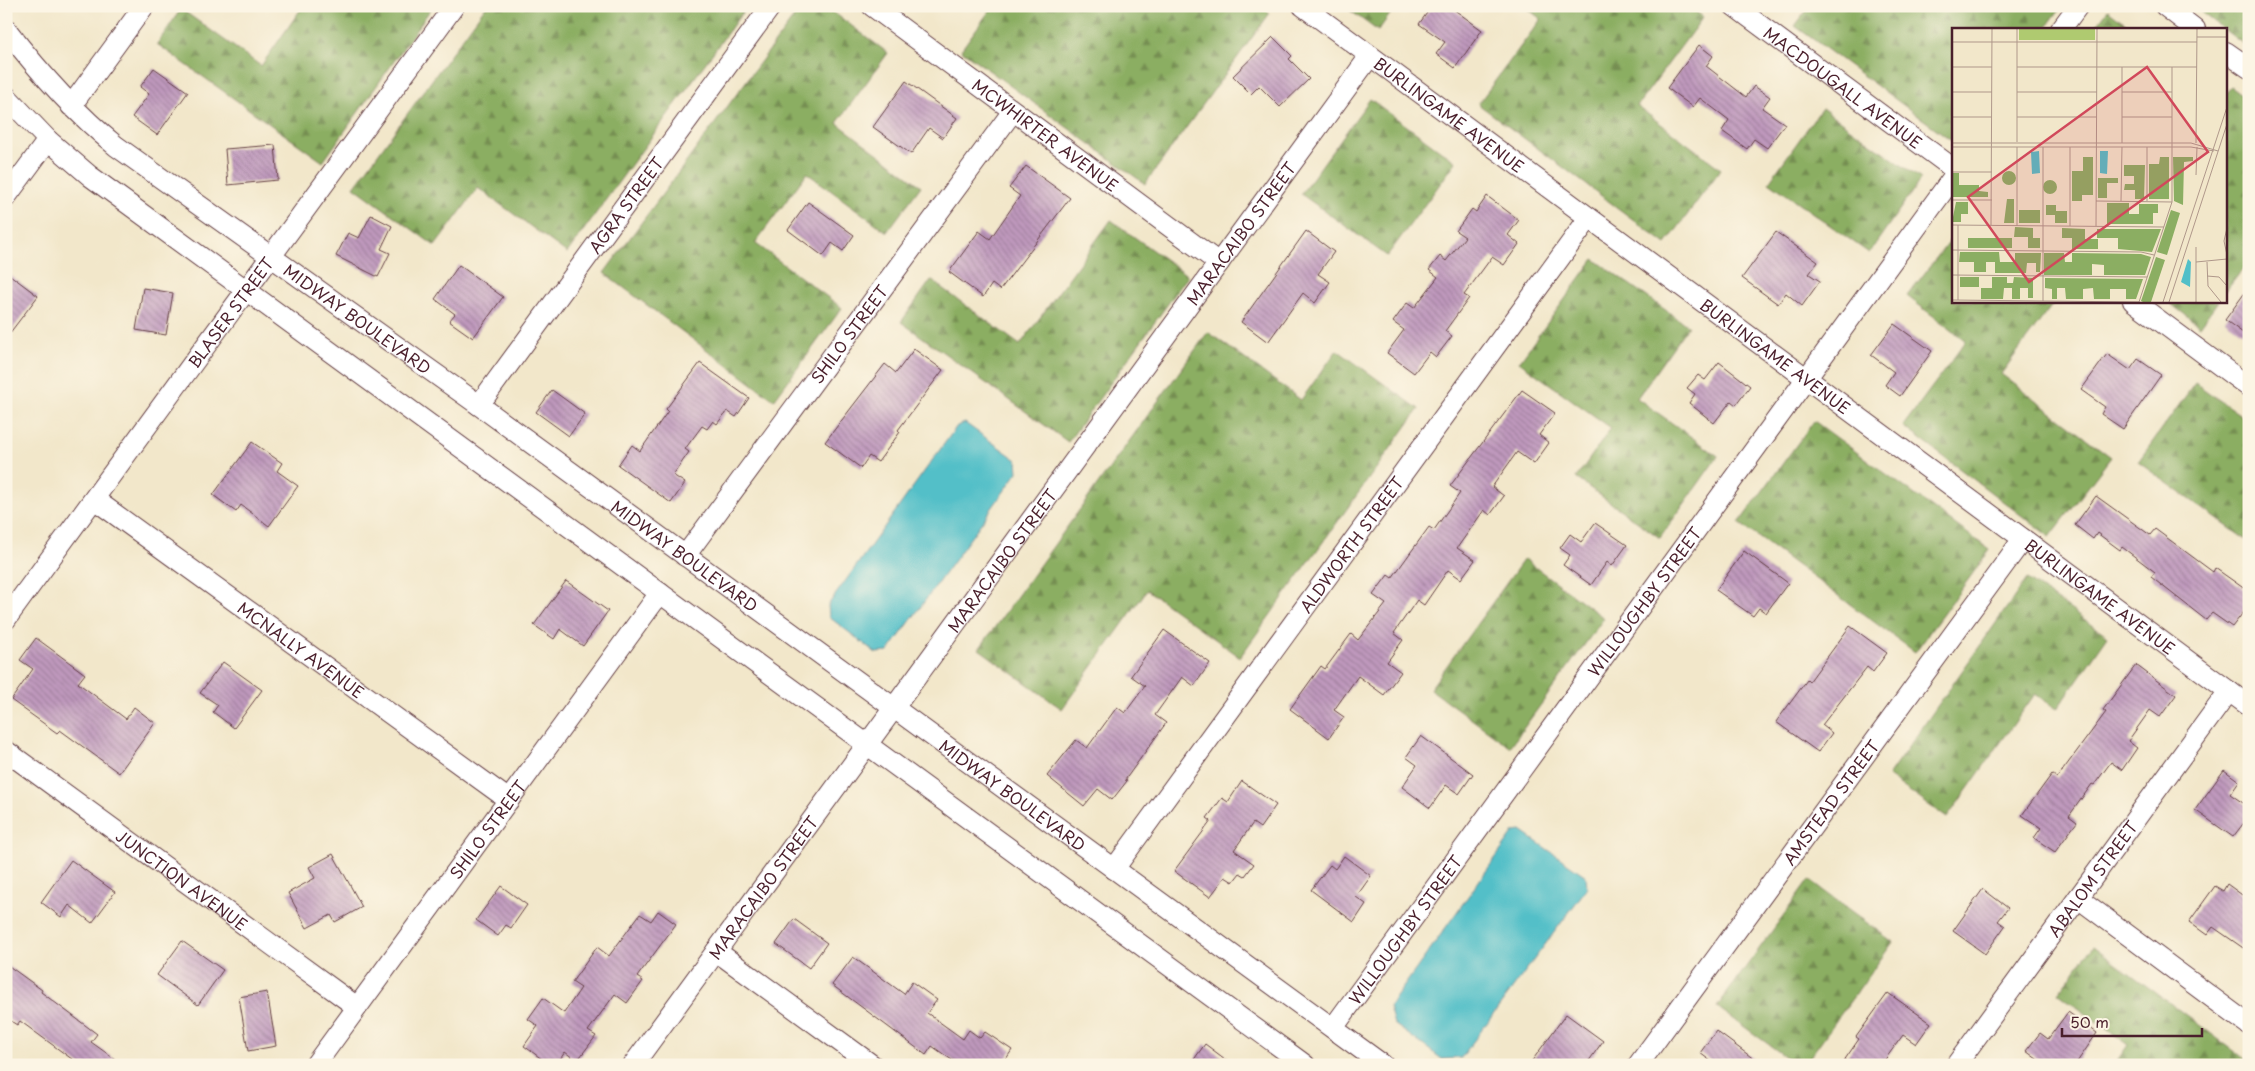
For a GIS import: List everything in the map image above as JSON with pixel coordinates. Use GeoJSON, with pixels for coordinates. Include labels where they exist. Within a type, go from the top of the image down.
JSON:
{"type":"FeatureCollection","features":[{"type":"Feature","properties":{"kind":"street"},"geometry":{"type":"LineString","coordinates":[[71,106],[144,6]]}},
{"type":"Feature","properties":{"kind":"street","name":"BLASER STREET"},"geometry":{"type":"LineString","coordinates":[[6,619],[454,6]]}},
{"type":"Feature","properties":{"kind":"street","name":"AGRA STREET"},"geometry":{"type":"LineString","coordinates":[[479,405],[772,6]]}},
{"type":"Feature","properties":{"kind":"street","name":"MCWHIRTER AVENUE"},"geometry":{"type":"LineString","coordinates":[[872,6],[1219,263]]}},
{"type":"Feature","properties":{"kind":"street","name":"BURLINGAME AVENUE"},"geometry":{"type":"LineString","coordinates":[[1302,6],[2249,706]]}},
{"type":"Feature","properties":{"kind":"street","name":"MACDOUGALL AVENUE"},"geometry":{"type":"LineString","coordinates":[[1734,6],[1952,168]]}},
{"type":"Feature","properties":{"kind":"street"},"geometry":{"type":"LineString","coordinates":[[2062,28],[2078,6]]}},
{"type":"Feature","properties":{"kind":"street"},"geometry":{"type":"LineString","coordinates":[[2165,6],[2194,28]]}},
{"type":"Feature","properties":{"kind":"street","name":"MIDWAY BOULEVARD"},"geometry":{"type":"LineString","coordinates":[[6,29],[31,61],[71,106],[116,146],[479,405],[1383,1065]]}},
{"type":"Feature","properties":{"kind":"street"},"geometry":{"type":"LineString","coordinates":[[2228,53],[2249,68]]}},
{"type":"Feature","properties":{"kind":"street","name":"MARACAIBO STREET"},"geometry":{"type":"LineString","coordinates":[[633,1065],[1370,56]]}},
{"type":"Feature","properties":{"kind":"street"},"geometry":{"type":"LineString","coordinates":[[6,96],[48,140],[90,176],[1305,1065]]}},
{"type":"Feature","properties":{"kind":"street","name":"SHILO STREET"},"geometry":{"type":"LineString","coordinates":[[685,556],[1013,111]]}},
{"type":"Feature","properties":{"kind":"street"},"geometry":{"type":"LineString","coordinates":[[6,197],[48,140]]}},
{"type":"Feature","properties":{"kind":"street","name":"WILLOUGHBY STREET"},"geometry":{"type":"LineString","coordinates":[[1333,1028],[1952,179]]}},
{"type":"Feature","properties":{"kind":"street","name":"ALDWORTH STREET"},"geometry":{"type":"LineString","coordinates":[[1114,869],[1589,218]]}},
{"type":"Feature","properties":{"kind":"street"},"geometry":{"type":"LineString","coordinates":[[2134,302],[2249,387]]}},
{"type":"Feature","properties":{"kind":"street","name":"MCNALLY AVENUE"},"geometry":{"type":"LineString","coordinates":[[94,499],[509,800]]}},
{"type":"Feature","properties":{"kind":"street","name":"AMSTEAD STREET"},"geometry":{"type":"LineString","coordinates":[[1638,1065],[2023,539]]}},
{"type":"Feature","properties":{"kind":"street","name":"SHILO STREET"},"geometry":{"type":"LineString","coordinates":[[315,1065],[660,593]]}},
{"type":"Feature","properties":{"kind":"street","name":"ABALOM STREET"},"geometry":{"type":"LineString","coordinates":[[1956,1065],[2229,691]]}},
{"type":"Feature","properties":{"kind":"street","name":"JUNCTION AVENUE"},"geometry":{"type":"LineString","coordinates":[[6,752],[357,1007]]}},
{"type":"Feature","properties":{"kind":"street"},"geometry":{"type":"LineString","coordinates":[[2078,898],[2249,1025]]}},
{"type":"Feature","properties":{"kind":"street"},"geometry":{"type":"LineString","coordinates":[[716,951],[872,1065]]}},
{"type":"Feature","properties":{"kind":"green space"},"geometry":{"type":"Polygon","coordinates":[[[303,6],[433,6],[323,162],[157,44],[181,9],[261,66],[303,6]]]}},
{"type":"Feature","properties":{"kind":"green space"},"geometry":{"type":"Polygon","coordinates":[[[486,6],[747,6],[567,253],[478,188],[435,246],[354,187],[486,6]]]}},
{"type":"Feature","properties":{"kind":"green space"},"geometry":{"type":"Polygon","coordinates":[[[802,6],[825,6],[888,53],[837,123],[921,186],[887,232],[807,173],[755,243],[842,308],[774,400],[604,273],[802,6]]]}},
{"type":"Feature","properties":{"kind":"green space"},"geometry":{"type":"Polygon","coordinates":[[[993,6],[1261,6],[1270,13],[1145,184],[961,50],[993,6]]]}},
{"type":"Feature","properties":{"kind":"green space"},"geometry":{"type":"Polygon","coordinates":[[[1344,6],[1396,6],[1378,31],[1344,6]]]}},
{"type":"Feature","properties":{"kind":"green space"},"geometry":{"type":"Polygon","coordinates":[[[1524,6],[1689,6],[1703,17],[1637,106],[1721,169],[1666,244],[1478,104],[1541,19],[1524,6]]]}},
{"type":"Feature","properties":{"kind":"green space"},"geometry":{"type":"Polygon","coordinates":[[[1810,6],[2062,6],[2046,28],[1952,28],[1952,141],[1795,26],[1810,6]]]}},
{"type":"Feature","properties":{"kind":"green space"},"geometry":{"type":"Polygon","coordinates":[[[2207,6],[2249,6],[2249,48],[2228,32],[2228,28],[2222,28],[2202,13],[2207,6]]]}},
{"type":"Feature","properties":{"kind":"green space"},"geometry":{"type":"Polygon","coordinates":[[[2108,10],[2132,28],[2095,28],[2108,10]]]}},
{"type":"Feature","properties":{"kind":"green space"},"geometry":{"type":"Polygon","coordinates":[[[2231,87],[2249,100],[2249,261],[2228,288],[2228,91],[2231,87]]]}},
{"type":"Feature","properties":{"kind":"green space"},"geometry":{"type":"Polygon","coordinates":[[[1370,99],[1456,162],[1387,256],[1301,194],[1370,99]]]}},
{"type":"Feature","properties":{"kind":"green space"},"geometry":{"type":"Polygon","coordinates":[[[1822,108],[1921,179],[1869,253],[1769,182],[1822,108]]]}},
{"type":"Feature","properties":{"kind":"green space"},"geometry":{"type":"Polygon","coordinates":[[[1111,220],[1188,276],[1068,442],[901,322],[931,280],[1020,345],[1111,220]]]}},
{"type":"Feature","properties":{"kind":"green space"},"geometry":{"type":"Polygon","coordinates":[[[1952,238],[1952,302],[2054,302],[2001,374],[2111,457],[2050,537],[1903,426],[1966,341],[1907,296],[1952,238]]]}},
{"type":"Feature","properties":{"kind":"green space"},"geometry":{"type":"Polygon","coordinates":[[[1594,259],[1688,326],[1637,398],[1718,456],[1660,538],[1576,478],[1611,428],[1519,362],[1594,259]]]}},
{"type":"Feature","properties":{"kind":"green space"},"geometry":{"type":"Polygon","coordinates":[[[2168,302],[2217,302],[2200,326],[2168,302]]]}},
{"type":"Feature","properties":{"kind":"green space"},"geometry":{"type":"Polygon","coordinates":[[[1208,332],[1301,400],[1337,350],[1419,409],[1240,657],[1147,590],[1062,709],[979,649],[1208,332]]]}},
{"type":"Feature","properties":{"kind":"green space"},"geometry":{"type":"Polygon","coordinates":[[[2195,383],[2249,421],[2249,542],[2138,462],[2195,383]]]}},
{"type":"Feature","properties":{"kind":"green space"},"geometry":{"type":"Polygon","coordinates":[[[1814,421],[1990,550],[1915,652],[1739,523],[1814,421]]]}},
{"type":"Feature","properties":{"kind":"green space"},"geometry":{"type":"Polygon","coordinates":[[[1524,559],[1604,618],[1510,747],[1430,689],[1524,559]]]}},
{"type":"Feature","properties":{"kind":"green space"},"geometry":{"type":"Polygon","coordinates":[[[2027,579],[2108,636],[2057,709],[2035,694],[1947,818],[1888,776],[2027,579]]]}},
{"type":"Feature","properties":{"kind":"green space"},"geometry":{"type":"Polygon","coordinates":[[[1809,880],[1893,942],[1804,1065],[1797,1065],[1717,1007],[1809,880]]]}},
{"type":"Feature","properties":{"kind":"green space"},"geometry":{"type":"Polygon","coordinates":[[[2093,946],[2249,1062],[2249,1065],[2114,1065],[2128,1045],[2058,993],[2093,946]]]}},
{"type":"Feature","properties":{"kind":"water"},"geometry":{"type":"Polygon","coordinates":[[[965,423],[1017,460],[1018,472],[888,652],[876,653],[829,617],[828,605],[957,426],[965,423]]]}},
{"type":"Feature","properties":{"kind":"water"},"geometry":{"type":"Polygon","coordinates":[[[1521,831],[1586,876],[1587,888],[1461,1058],[1442,1059],[1394,1024],[1389,1007],[1514,832],[1521,831]]]}},
{"type":"Feature","properties":{"kind":"building"},"geometry":{"type":"Polygon","coordinates":[[[1432,6],[1449,6],[1482,30],[1455,68],[1436,54],[1445,42],[1419,24],[1432,6]]]}},
{"type":"Feature","properties":{"kind":"building"},"geometry":{"type":"Polygon","coordinates":[[[1273,37],[1292,56],[1289,59],[1309,79],[1280,107],[1259,86],[1251,94],[1233,76],[1273,37]]]}},
{"type":"Feature","properties":{"kind":"building"},"geometry":{"type":"Polygon","coordinates":[[[1699,45],[1713,56],[1706,66],[1746,97],[1754,86],[1770,97],[1762,108],[1785,124],[1767,148],[1754,139],[1747,149],[1722,131],[1729,120],[1700,98],[1693,107],[1667,88],[1699,45]]]}},
{"type":"Feature","properties":{"kind":"building"},"geometry":{"type":"Polygon","coordinates":[[[154,68],[188,92],[157,135],[132,117],[149,94],[140,87],[154,68]]]}},
{"type":"Feature","properties":{"kind":"building"},"geometry":{"type":"Polygon","coordinates":[[[906,81],[957,118],[943,138],[929,128],[911,154],[873,127],[906,81]]]}},
{"type":"Feature","properties":{"kind":"building"},"geometry":{"type":"Polygon","coordinates":[[[275,145],[278,180],[228,185],[225,149],[275,145]]]}},
{"type":"Feature","properties":{"kind":"building"},"geometry":{"type":"Polygon","coordinates":[[[1026,166],[1070,198],[1000,290],[992,284],[983,297],[949,272],[979,231],[990,239],[1020,196],[1009,188],[1026,166]]]}},
{"type":"Feature","properties":{"kind":"building"},"geometry":{"type":"Polygon","coordinates":[[[1487,196],[1519,220],[1508,235],[1519,244],[1504,265],[1492,257],[1464,295],[1469,298],[1445,331],[1452,336],[1436,357],[1430,352],[1414,373],[1387,353],[1404,330],[1393,322],[1407,303],[1414,308],[1438,277],[1429,270],[1440,256],[1446,261],[1465,237],[1456,231],[1472,209],[1476,212],[1487,196]]]}},
{"type":"Feature","properties":{"kind":"building"},"geometry":{"type":"Polygon","coordinates":[[[808,202],[854,235],[843,251],[832,243],[823,256],[788,230],[808,202]]]}},
{"type":"Feature","properties":{"kind":"building"},"geometry":{"type":"Polygon","coordinates":[[[371,215],[392,226],[381,249],[390,253],[378,277],[336,256],[348,233],[359,238],[371,215]]]}},
{"type":"Feature","properties":{"kind":"building"},"geometry":{"type":"Polygon","coordinates":[[[1306,231],[1334,252],[1318,274],[1330,282],[1315,303],[1303,293],[1268,342],[1241,322],[1306,231]]]}},
{"type":"Feature","properties":{"kind":"building"},"geometry":{"type":"Polygon","coordinates":[[[1776,232],[1818,262],[1809,274],[1820,281],[1802,306],[1786,293],[1778,304],[1742,278],[1776,232]]]}},
{"type":"Feature","properties":{"kind":"building"},"geometry":{"type":"Polygon","coordinates":[[[459,265],[503,297],[473,338],[449,321],[455,314],[435,299],[459,265]]]}},
{"type":"Feature","properties":{"kind":"building"},"geometry":{"type":"Polygon","coordinates":[[[6,272],[38,296],[6,338],[6,272]]]}},
{"type":"Feature","properties":{"kind":"building"},"geometry":{"type":"Polygon","coordinates":[[[2249,287],[2249,325],[2243,333],[2225,320],[2249,287]]]}},
{"type":"Feature","properties":{"kind":"building"},"geometry":{"type":"Polygon","coordinates":[[[143,288],[173,293],[166,335],[136,330],[143,288]]]}},
{"type":"Feature","properties":{"kind":"building"},"geometry":{"type":"Polygon","coordinates":[[[1894,324],[1932,351],[1900,396],[1885,385],[1894,372],[1871,355],[1894,324]]]}},
{"type":"Feature","properties":{"kind":"building"},"geometry":{"type":"Polygon","coordinates":[[[914,349],[943,370],[898,430],[900,432],[878,462],[869,456],[861,468],[825,442],[885,364],[896,373],[914,349]]]}},
{"type":"Feature","properties":{"kind":"building"},"geometry":{"type":"Polygon","coordinates":[[[2107,354],[2130,370],[2138,359],[2161,375],[2123,429],[2101,414],[2105,407],[2081,390],[2107,354]]]}},
{"type":"Feature","properties":{"kind":"building"},"geometry":{"type":"Polygon","coordinates":[[[1719,362],[1750,386],[1736,405],[1731,401],[1714,423],[1689,403],[1695,394],[1687,388],[1698,375],[1705,380],[1719,362]]]}},
{"type":"Feature","properties":{"kind":"building"},"geometry":{"type":"Polygon","coordinates":[[[700,363],[749,398],[736,417],[727,411],[717,424],[713,421],[707,429],[702,426],[685,449],[689,452],[673,475],[685,483],[671,503],[618,465],[632,445],[640,451],[668,411],[666,409],[700,363]]]}},
{"type":"Feature","properties":{"kind":"building"},"geometry":{"type":"Polygon","coordinates":[[[552,390],[585,414],[569,436],[536,412],[552,390]]]}},
{"type":"Feature","properties":{"kind":"building"},"geometry":{"type":"Polygon","coordinates":[[[1522,390],[1555,413],[1539,435],[1549,443],[1534,464],[1517,452],[1492,487],[1504,496],[1490,515],[1484,510],[1457,548],[1475,560],[1461,579],[1448,570],[1424,605],[1417,600],[1394,633],[1403,640],[1387,662],[1401,672],[1384,695],[1358,676],[1334,710],[1344,717],[1329,738],[1290,709],[1321,666],[1325,669],[1351,634],[1358,640],[1386,604],[1373,595],[1388,575],[1392,578],[1429,527],[1434,530],[1460,493],[1450,486],[1522,390]]]}},
{"type":"Feature","properties":{"kind":"building"},"geometry":{"type":"Polygon","coordinates":[[[252,442],[282,463],[277,471],[298,486],[269,526],[241,505],[236,512],[213,495],[252,442]]]}},
{"type":"Feature","properties":{"kind":"building"},"geometry":{"type":"Polygon","coordinates":[[[2096,496],[2150,535],[2155,529],[2213,572],[2215,568],[2249,592],[2249,605],[2232,627],[2212,613],[2206,620],[2151,577],[2155,572],[2122,547],[2120,550],[2097,533],[2093,539],[2075,525],[2096,496]]]}},
{"type":"Feature","properties":{"kind":"building"},"geometry":{"type":"Polygon","coordinates":[[[1595,523],[1627,545],[1612,566],[1607,562],[1591,585],[1563,565],[1570,555],[1560,548],[1570,534],[1581,542],[1595,523]]]}},
{"type":"Feature","properties":{"kind":"building"},"geometry":{"type":"Polygon","coordinates":[[[1744,551],[1788,583],[1766,613],[1759,608],[1753,616],[1716,590],[1744,551]]]}},
{"type":"Feature","properties":{"kind":"building"},"geometry":{"type":"Polygon","coordinates":[[[566,581],[608,611],[583,646],[560,629],[554,639],[534,625],[566,581]]]}},
{"type":"Feature","properties":{"kind":"building"},"geometry":{"type":"Polygon","coordinates":[[[1850,626],[1887,653],[1873,672],[1867,667],[1822,725],[1832,733],[1818,752],[1776,722],[1807,680],[1809,682],[1850,626]]]}},
{"type":"Feature","properties":{"kind":"building"},"geometry":{"type":"Polygon","coordinates":[[[1164,630],[1210,663],[1194,686],[1182,677],[1155,715],[1166,723],[1112,800],[1098,789],[1084,806],[1047,776],[1076,740],[1087,748],[1117,707],[1125,713],[1145,686],[1131,676],[1164,630]]]}},
{"type":"Feature","properties":{"kind":"building"},"geometry":{"type":"Polygon","coordinates":[[[36,638],[85,674],[78,683],[126,719],[134,707],[155,723],[119,773],[60,730],[57,733],[11,700],[33,669],[20,660],[36,638]]]}},
{"type":"Feature","properties":{"kind":"building"},"geometry":{"type":"Polygon","coordinates":[[[223,662],[262,690],[234,728],[213,712],[218,705],[200,693],[223,662]]]}},
{"type":"Feature","properties":{"kind":"building"},"geometry":{"type":"Polygon","coordinates":[[[2136,665],[2176,695],[2160,717],[2150,710],[2128,741],[2137,748],[2122,770],[2111,762],[2094,785],[2092,784],[2069,816],[2077,822],[2055,852],[2034,838],[2041,828],[2022,815],[2052,774],[2057,778],[2106,712],[2103,710],[2136,665]]]}},
{"type":"Feature","properties":{"kind":"building"},"geometry":{"type":"Polygon","coordinates":[[[1421,736],[1473,774],[1459,794],[1446,785],[1430,808],[1402,787],[1417,765],[1406,757],[1421,736]]]}},
{"type":"Feature","properties":{"kind":"building"},"geometry":{"type":"Polygon","coordinates":[[[2224,770],[2239,781],[2230,794],[2249,807],[2249,816],[2233,837],[2195,810],[2224,770]]]}},
{"type":"Feature","properties":{"kind":"building"},"geometry":{"type":"Polygon","coordinates":[[[1242,781],[1276,805],[1260,828],[1253,823],[1234,850],[1254,864],[1245,876],[1240,873],[1233,882],[1225,877],[1210,897],[1174,871],[1211,821],[1207,818],[1222,798],[1228,802],[1242,781]]]}},
{"type":"Feature","properties":{"kind":"building"},"geometry":{"type":"Polygon","coordinates":[[[333,854],[362,907],[335,922],[331,915],[307,928],[288,893],[315,878],[309,867],[333,854]]]}},
{"type":"Feature","properties":{"kind":"building"},"geometry":{"type":"Polygon","coordinates":[[[1344,856],[1371,876],[1356,897],[1366,904],[1354,922],[1311,890],[1330,865],[1335,869],[1344,856]]]}},
{"type":"Feature","properties":{"kind":"building"},"geometry":{"type":"Polygon","coordinates":[[[71,860],[115,892],[92,923],[69,905],[61,917],[41,902],[71,860]]]}},
{"type":"Feature","properties":{"kind":"building"},"geometry":{"type":"Polygon","coordinates":[[[2227,884],[2249,900],[2249,952],[2213,927],[2207,935],[2189,922],[2215,886],[2223,891],[2227,884]]]}},
{"type":"Feature","properties":{"kind":"building"},"geometry":{"type":"Polygon","coordinates":[[[501,886],[527,905],[511,928],[506,925],[498,936],[476,920],[501,886]]]}},
{"type":"Feature","properties":{"kind":"building"},"geometry":{"type":"Polygon","coordinates":[[[1983,889],[2008,908],[1998,921],[2005,926],[1985,954],[1953,931],[1983,889]]]}},
{"type":"Feature","properties":{"kind":"building"},"geometry":{"type":"Polygon","coordinates":[[[658,911],[676,924],[637,977],[643,981],[627,1003],[615,994],[588,1031],[596,1036],[577,1061],[565,1052],[556,1065],[550,1065],[524,1046],[538,1026],[528,1019],[543,998],[564,1013],[581,988],[572,982],[597,947],[609,956],[640,914],[651,921],[658,911]]]}},
{"type":"Feature","properties":{"kind":"building"},"geometry":{"type":"Polygon","coordinates":[[[794,919],[827,943],[809,968],[776,944],[794,919]]]}},
{"type":"Feature","properties":{"kind":"building"},"geometry":{"type":"Polygon","coordinates":[[[182,941],[223,970],[198,1005],[157,975],[182,941]]]}},
{"type":"Feature","properties":{"kind":"building"},"geometry":{"type":"Polygon","coordinates":[[[853,957],[904,994],[912,982],[937,1000],[927,1013],[963,1039],[969,1030],[980,1038],[985,1032],[1012,1050],[1002,1065],[959,1065],[932,1046],[926,1055],[832,985],[853,957]]]}},
{"type":"Feature","properties":{"kind":"building"},"geometry":{"type":"Polygon","coordinates":[[[6,964],[97,1034],[91,1042],[123,1065],[80,1065],[20,1021],[17,1025],[6,1018],[6,964]]]}},
{"type":"Feature","properties":{"kind":"building"},"geometry":{"type":"Polygon","coordinates":[[[267,992],[276,1046],[248,1051],[239,997],[267,992]]]}},
{"type":"Feature","properties":{"kind":"building"},"geometry":{"type":"Polygon","coordinates":[[[1888,993],[1931,1023],[1916,1044],[1903,1035],[1881,1065],[1841,1065],[1859,1039],[1856,1037],[1888,993]]]}},
{"type":"Feature","properties":{"kind":"building"},"geometry":{"type":"Polygon","coordinates":[[[2068,1012],[2097,1033],[2075,1065],[2045,1065],[2026,1051],[2040,1033],[2048,1039],[2068,1012]]]}},
{"type":"Feature","properties":{"kind":"building"},"geometry":{"type":"Polygon","coordinates":[[[1566,1014],[1603,1041],[1586,1065],[1529,1065],[1566,1014]]]}},
{"type":"Feature","properties":{"kind":"building"},"geometry":{"type":"Polygon","coordinates":[[[1716,1031],[1762,1065],[1716,1065],[1700,1053],[1716,1031]]]}},
{"type":"Feature","properties":{"kind":"building"},"geometry":{"type":"Polygon","coordinates":[[[1205,1044],[1233,1065],[1190,1065],[1205,1044]]]}}]}
